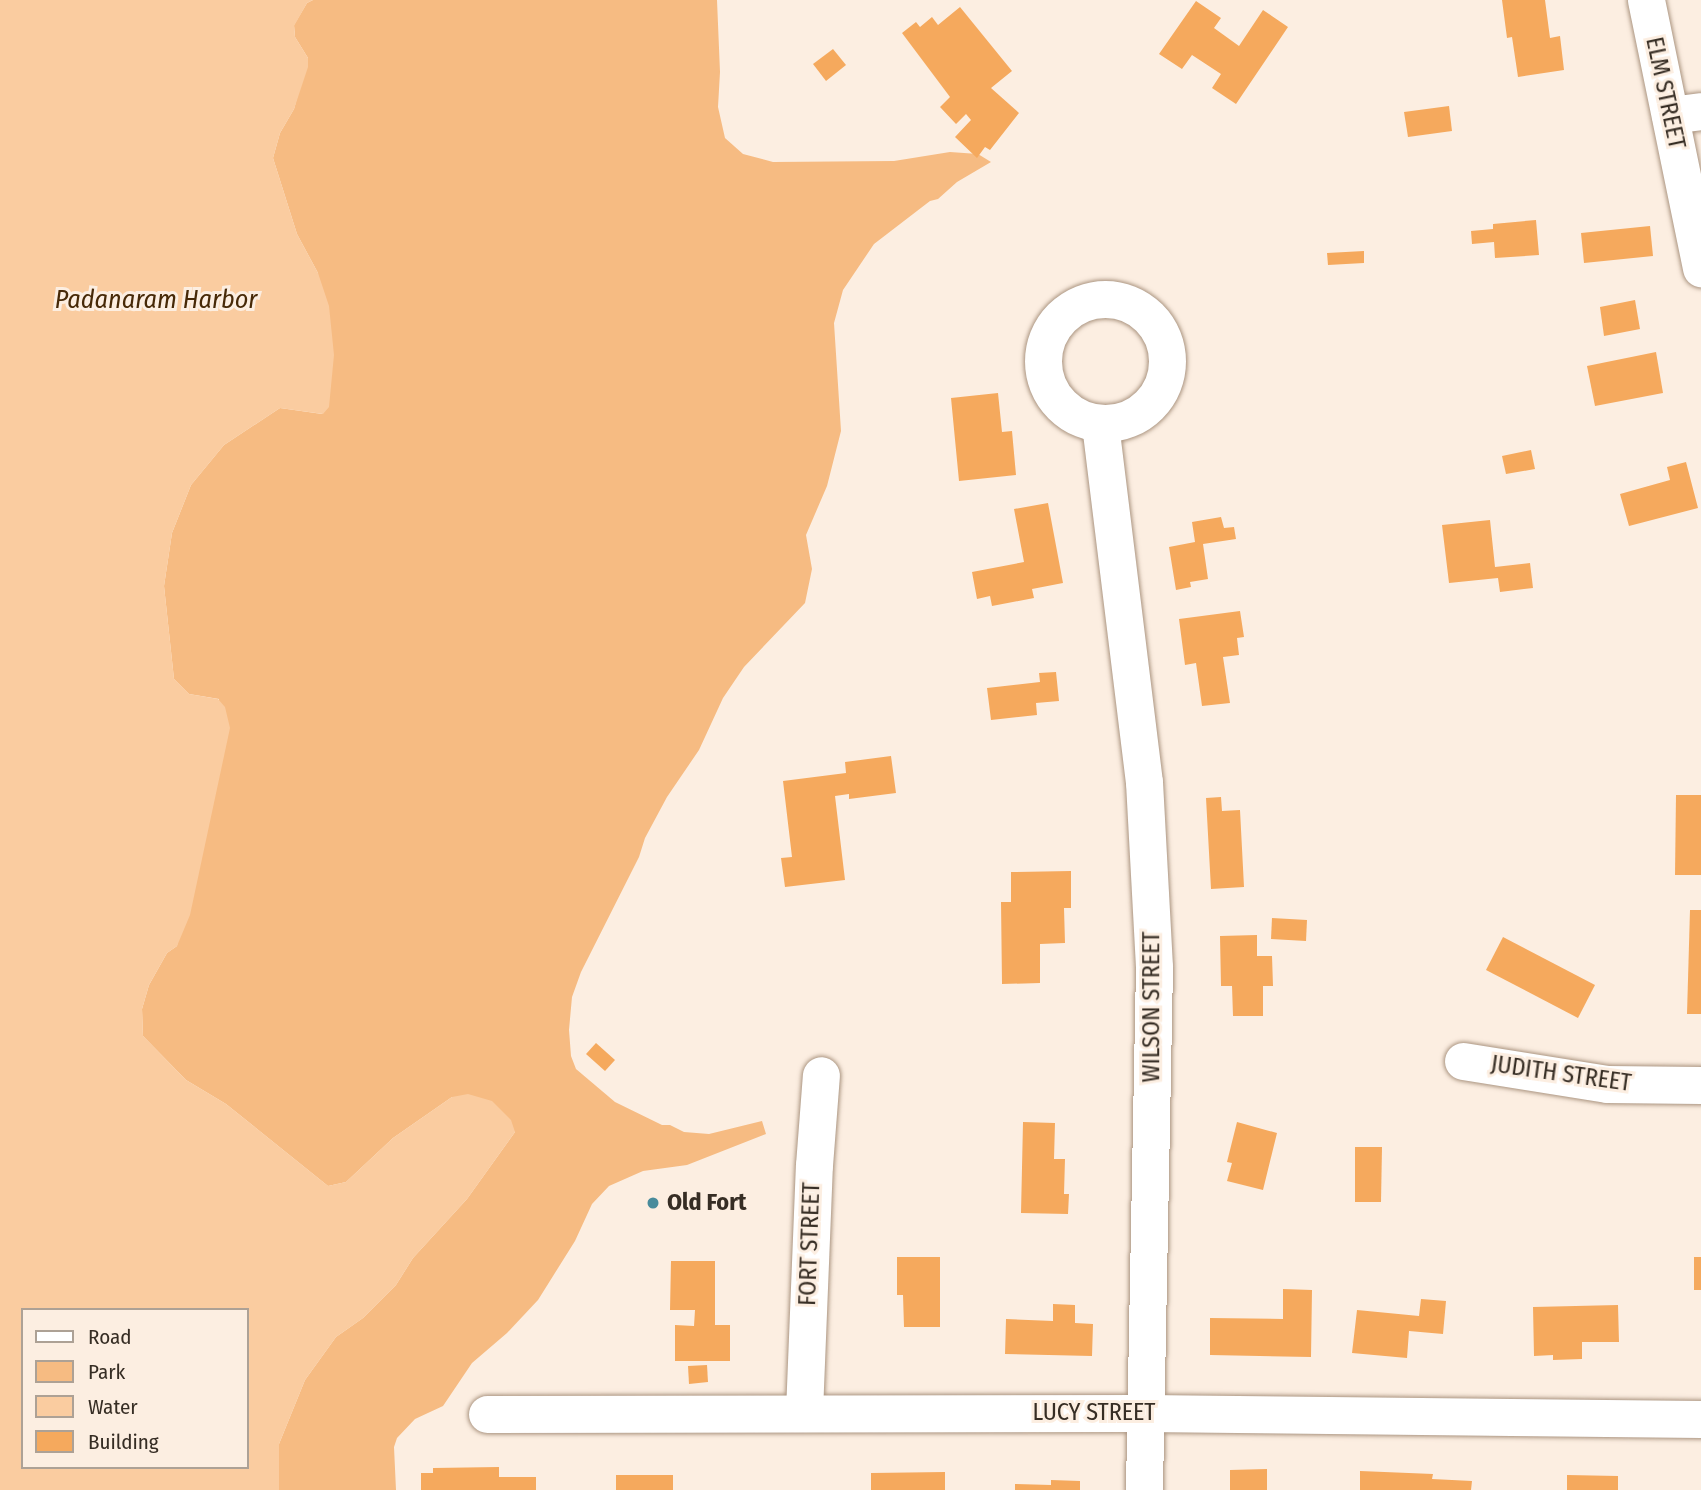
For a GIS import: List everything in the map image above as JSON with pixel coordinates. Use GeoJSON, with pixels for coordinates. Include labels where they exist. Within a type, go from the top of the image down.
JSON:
{"type":"FeatureCollection","features":[{"type":"Feature","properties":{"kind":"street","name":"ELM STREET"},"geometry":{"type":"LineString","coordinates":[[1646,0],[1685,113],[1701,268]]}},
{"type":"Feature","properties":{"kind":"street","name":"WILSON STREET"},"geometry":{"type":"LineString","coordinates":[[1100,424],[1144,782],[1154,967],[1144,1490]]}},
{"type":"Feature","properties":{"kind":"street","name":"JUDITH STREET"},"geometry":{"type":"LineString","coordinates":[[1463,1061],[1607,1084],[1701,1085]]}},
{"type":"Feature","properties":{"kind":"street","name":"FORT STREET"},"geometry":{"type":"LineString","coordinates":[[804,1412],[814,1165],[821,1075]]}},
{"type":"Feature","properties":{"kind":"street","name":"LUCY STREET"},"geometry":{"type":"LineString","coordinates":[[487,1414],[1145,1413],[1701,1419]]}},
{"type":"Feature","properties":{"kind":"green space"},"geometry":{"type":"Polygon","coordinates":[[[313,0],[717,0],[720,72],[718,107],[725,138],[743,154],[773,162],[894,161],[950,152],[978,154],[991,162],[957,182],[938,199],[930,201],[874,244],[843,290],[834,323],[841,431],[827,486],[806,535],[812,569],[805,603],[744,667],[723,698],[699,750],[667,797],[645,838],[639,857],[581,972],[572,997],[569,1030],[571,1056],[576,1069],[615,1102],[662,1125],[670,1125],[684,1132],[709,1134],[762,1121],[766,1134],[687,1165],[643,1171],[609,1186],[592,1204],[575,1241],[538,1300],[507,1333],[472,1363],[443,1406],[415,1419],[397,1438],[394,1447],[396,1490],[279,1490],[279,1444],[305,1380],[336,1337],[363,1318],[396,1285],[413,1258],[467,1199],[515,1132],[452,1097],[393,1138],[346,1182],[328,1186],[226,1104],[186,1080],[143,1036],[142,1009],[149,985],[167,953],[177,946],[219,699],[189,694],[174,679],[164,586],[172,533],[191,485],[224,445],[280,408],[322,414],[318,273],[297,234],[273,158],[280,133],[294,109],[308,58],[295,37],[294,25],[307,3],[313,0]]]}},
{"type":"Feature","properties":{"kind":"water","name":"Padanaram Harbor"},"geometry":{"type":"Polygon","coordinates":[[[0,0],[313,0],[307,3],[294,26],[295,37],[308,58],[308,67],[294,109],[280,133],[273,158],[297,234],[318,273],[329,306],[334,355],[329,407],[323,414],[280,408],[224,445],[191,485],[172,533],[164,586],[174,679],[189,694],[218,699],[225,707],[230,728],[190,915],[177,946],[167,953],[149,985],[142,1009],[143,1036],[186,1080],[226,1104],[328,1186],[346,1182],[393,1138],[452,1097],[468,1094],[492,1101],[511,1120],[515,1132],[467,1199],[413,1258],[396,1285],[363,1318],[336,1337],[305,1380],[279,1444],[279,1490],[0,1490],[0,0]]]}},
{"type":"Feature","properties":{"kind":"building"},"geometry":{"type":"Polygon","coordinates":[[[1502,0],[1545,0],[1550,38],[1560,36],[1564,70],[1518,77],[1512,37],[1507,38],[1502,0]]]}},
{"type":"Feature","properties":{"kind":"building"},"geometry":{"type":"Polygon","coordinates":[[[1196,1],[1221,18],[1214,28],[1239,46],[1263,10],[1288,27],[1236,104],[1212,88],[1221,74],[1192,55],[1182,69],[1159,54],[1196,1]]]}},
{"type":"Feature","properties":{"kind":"building"},"geometry":{"type":"Polygon","coordinates":[[[960,7],[1012,71],[991,88],[1019,113],[990,150],[985,147],[977,158],[955,137],[971,120],[966,114],[956,124],[940,107],[950,97],[902,33],[916,22],[920,27],[932,17],[938,25],[960,7]]]}},
{"type":"Feature","properties":{"kind":"building"},"geometry":{"type":"Polygon","coordinates":[[[833,49],[846,65],[826,81],[813,64],[833,49]]]}},
{"type":"Feature","properties":{"kind":"building"},"geometry":{"type":"Polygon","coordinates":[[[1449,106],[1452,131],[1408,137],[1404,112],[1449,106]]]}},
{"type":"Feature","properties":{"kind":"building"},"geometry":{"type":"Polygon","coordinates":[[[1536,220],[1539,255],[1495,258],[1494,242],[1472,244],[1471,231],[1493,229],[1493,224],[1536,220]]]}},
{"type":"Feature","properties":{"kind":"building"},"geometry":{"type":"Polygon","coordinates":[[[1650,226],[1653,256],[1584,263],[1581,233],[1650,226]]]}},
{"type":"Feature","properties":{"kind":"building"},"geometry":{"type":"Polygon","coordinates":[[[1364,251],[1364,263],[1328,265],[1327,253],[1364,251]]]}},
{"type":"Feature","properties":{"kind":"building"},"geometry":{"type":"Polygon","coordinates":[[[1635,300],[1640,329],[1604,336],[1600,307],[1635,300]]]}},
{"type":"Feature","properties":{"kind":"building"},"geometry":{"type":"Polygon","coordinates":[[[1656,352],[1663,393],[1595,406],[1587,366],[1656,352]]]}},
{"type":"Feature","properties":{"kind":"building"},"geometry":{"type":"Polygon","coordinates":[[[998,393],[1002,432],[1012,431],[1016,475],[959,481],[951,398],[998,393]]]}},
{"type":"Feature","properties":{"kind":"building"},"geometry":{"type":"Polygon","coordinates":[[[1531,450],[1535,469],[1506,474],[1502,456],[1531,450]]]}},
{"type":"Feature","properties":{"kind":"building"},"geometry":{"type":"Polygon","coordinates":[[[1686,462],[1698,508],[1629,526],[1620,494],[1670,480],[1667,467],[1686,462]]]}},
{"type":"Feature","properties":{"kind":"building"},"geometry":{"type":"Polygon","coordinates":[[[1048,503],[1063,583],[1032,589],[1034,598],[992,606],[990,596],[977,599],[972,572],[1024,562],[1014,509],[1048,503]]]}},
{"type":"Feature","properties":{"kind":"building"},"geometry":{"type":"Polygon","coordinates":[[[1221,517],[1224,528],[1234,527],[1236,539],[1203,544],[1208,579],[1190,582],[1191,587],[1176,590],[1169,547],[1195,542],[1192,522],[1221,517]]]}},
{"type":"Feature","properties":{"kind":"building"},"geometry":{"type":"Polygon","coordinates":[[[1490,520],[1495,567],[1530,563],[1533,588],[1500,592],[1498,578],[1449,583],[1442,525],[1490,520]]]}},
{"type":"Feature","properties":{"kind":"building"},"geometry":{"type":"Polygon","coordinates":[[[1240,611],[1244,637],[1237,638],[1239,655],[1223,657],[1230,703],[1202,706],[1196,663],[1185,665],[1179,619],[1240,611]]]}},
{"type":"Feature","properties":{"kind":"building"},"geometry":{"type":"Polygon","coordinates":[[[1056,672],[1059,701],[1036,703],[1037,715],[991,720],[987,688],[1040,682],[1039,673],[1056,672]]]}},
{"type":"Feature","properties":{"kind":"building"},"geometry":{"type":"Polygon","coordinates":[[[891,756],[896,793],[849,799],[849,794],[835,796],[845,880],[785,887],[781,858],[792,857],[783,781],[846,773],[845,762],[891,756]]]}},
{"type":"Feature","properties":{"kind":"building"},"geometry":{"type":"Polygon","coordinates":[[[1676,795],[1701,795],[1701,875],[1675,875],[1676,795]]]}},
{"type":"Feature","properties":{"kind":"building"},"geometry":{"type":"Polygon","coordinates":[[[1221,797],[1222,811],[1240,810],[1244,887],[1211,889],[1206,798],[1221,797]]]}},
{"type":"Feature","properties":{"kind":"building"},"geometry":{"type":"Polygon","coordinates":[[[1071,871],[1071,908],[1064,908],[1065,943],[1040,944],[1040,983],[1002,984],[1001,902],[1011,902],[1011,872],[1071,871]]]}},
{"type":"Feature","properties":{"kind":"building"},"geometry":{"type":"Polygon","coordinates":[[[1690,910],[1701,910],[1701,1014],[1687,1014],[1690,910]]]}},
{"type":"Feature","properties":{"kind":"building"},"geometry":{"type":"Polygon","coordinates":[[[1272,918],[1307,920],[1306,941],[1271,939],[1272,918]]]}},
{"type":"Feature","properties":{"kind":"building"},"geometry":{"type":"Polygon","coordinates":[[[1257,935],[1257,956],[1272,956],[1273,986],[1263,986],[1263,1016],[1233,1016],[1232,986],[1221,986],[1220,936],[1257,935]]]}},
{"type":"Feature","properties":{"kind":"building"},"geometry":{"type":"Polygon","coordinates":[[[1503,937],[1595,985],[1578,1018],[1486,970],[1503,937]]]}},
{"type":"Feature","properties":{"kind":"building"},"geometry":{"type":"Polygon","coordinates":[[[596,1043],[615,1060],[605,1071],[586,1054],[596,1043]]]}},
{"type":"Feature","properties":{"kind":"building"},"geometry":{"type":"Polygon","coordinates":[[[1023,1122],[1055,1123],[1054,1159],[1065,1159],[1064,1194],[1069,1194],[1068,1214],[1021,1213],[1023,1122]]]}},
{"type":"Feature","properties":{"kind":"building"},"geometry":{"type":"Polygon","coordinates":[[[1237,1122],[1277,1133],[1263,1190],[1227,1181],[1232,1163],[1227,1162],[1237,1122]]]}},
{"type":"Feature","properties":{"kind":"building"},"geometry":{"type":"Polygon","coordinates":[[[1355,1147],[1382,1147],[1381,1202],[1355,1202],[1355,1147]]]}},
{"type":"Feature","properties":{"kind":"building"},"geometry":{"type":"Polygon","coordinates":[[[897,1257],[940,1257],[940,1327],[904,1327],[903,1295],[897,1295],[897,1257]]]}},
{"type":"Feature","properties":{"kind":"building"},"geometry":{"type":"Polygon","coordinates":[[[1694,1257],[1701,1257],[1701,1290],[1694,1290],[1694,1257]]]}},
{"type":"Feature","properties":{"kind":"building"},"geometry":{"type":"Polygon","coordinates":[[[671,1261],[715,1261],[715,1325],[730,1325],[730,1361],[675,1361],[675,1325],[694,1326],[695,1310],[670,1310],[671,1261]]]}},
{"type":"Feature","properties":{"kind":"building"},"geometry":{"type":"Polygon","coordinates":[[[1283,1289],[1312,1290],[1311,1357],[1210,1355],[1210,1318],[1283,1319],[1283,1289]]]}},
{"type":"Feature","properties":{"kind":"building"},"geometry":{"type":"Polygon","coordinates":[[[1421,1299],[1446,1301],[1443,1334],[1409,1331],[1407,1358],[1352,1353],[1357,1310],[1419,1316],[1421,1299]]]}},
{"type":"Feature","properties":{"kind":"building"},"geometry":{"type":"Polygon","coordinates":[[[1053,1304],[1075,1305],[1075,1323],[1093,1324],[1092,1356],[1005,1354],[1006,1319],[1053,1321],[1053,1304]]]}},
{"type":"Feature","properties":{"kind":"building"},"geometry":{"type":"Polygon","coordinates":[[[1618,1305],[1619,1342],[1582,1342],[1582,1359],[1553,1360],[1553,1355],[1534,1356],[1533,1307],[1618,1305]]]}},
{"type":"Feature","properties":{"kind":"building"},"geometry":{"type":"Polygon","coordinates":[[[707,1365],[708,1382],[689,1384],[688,1366],[707,1365]]]}},
{"type":"Feature","properties":{"kind":"building"},"geometry":{"type":"Polygon","coordinates":[[[499,1467],[499,1477],[536,1477],[536,1490],[421,1490],[421,1473],[433,1473],[433,1468],[499,1467]]]}},
{"type":"Feature","properties":{"kind":"building"},"geometry":{"type":"Polygon","coordinates":[[[1267,1469],[1267,1490],[1230,1490],[1230,1470],[1267,1469]]]}},
{"type":"Feature","properties":{"kind":"building"},"geometry":{"type":"Polygon","coordinates":[[[1360,1471],[1433,1474],[1432,1479],[1472,1481],[1471,1490],[1360,1490],[1360,1471]]]}},
{"type":"Feature","properties":{"kind":"building"},"geometry":{"type":"Polygon","coordinates":[[[945,1472],[945,1490],[871,1490],[871,1473],[945,1472]]]}},
{"type":"Feature","properties":{"kind":"building"},"geometry":{"type":"Polygon","coordinates":[[[616,1475],[673,1475],[673,1490],[616,1490],[616,1475]]]}},
{"type":"Feature","properties":{"kind":"building"},"geometry":{"type":"Polygon","coordinates":[[[1567,1475],[1618,1476],[1618,1490],[1567,1490],[1567,1475]]]}},
{"type":"Feature","properties":{"kind":"building"},"geometry":{"type":"Polygon","coordinates":[[[1051,1480],[1080,1481],[1080,1490],[1015,1490],[1015,1484],[1051,1485],[1051,1480]]]}},
{"type":"Feature","properties":{"kind":"place","name":"Old Fort"},"geometry":{"type":"Point","coordinates":[653,1203]}}]}
